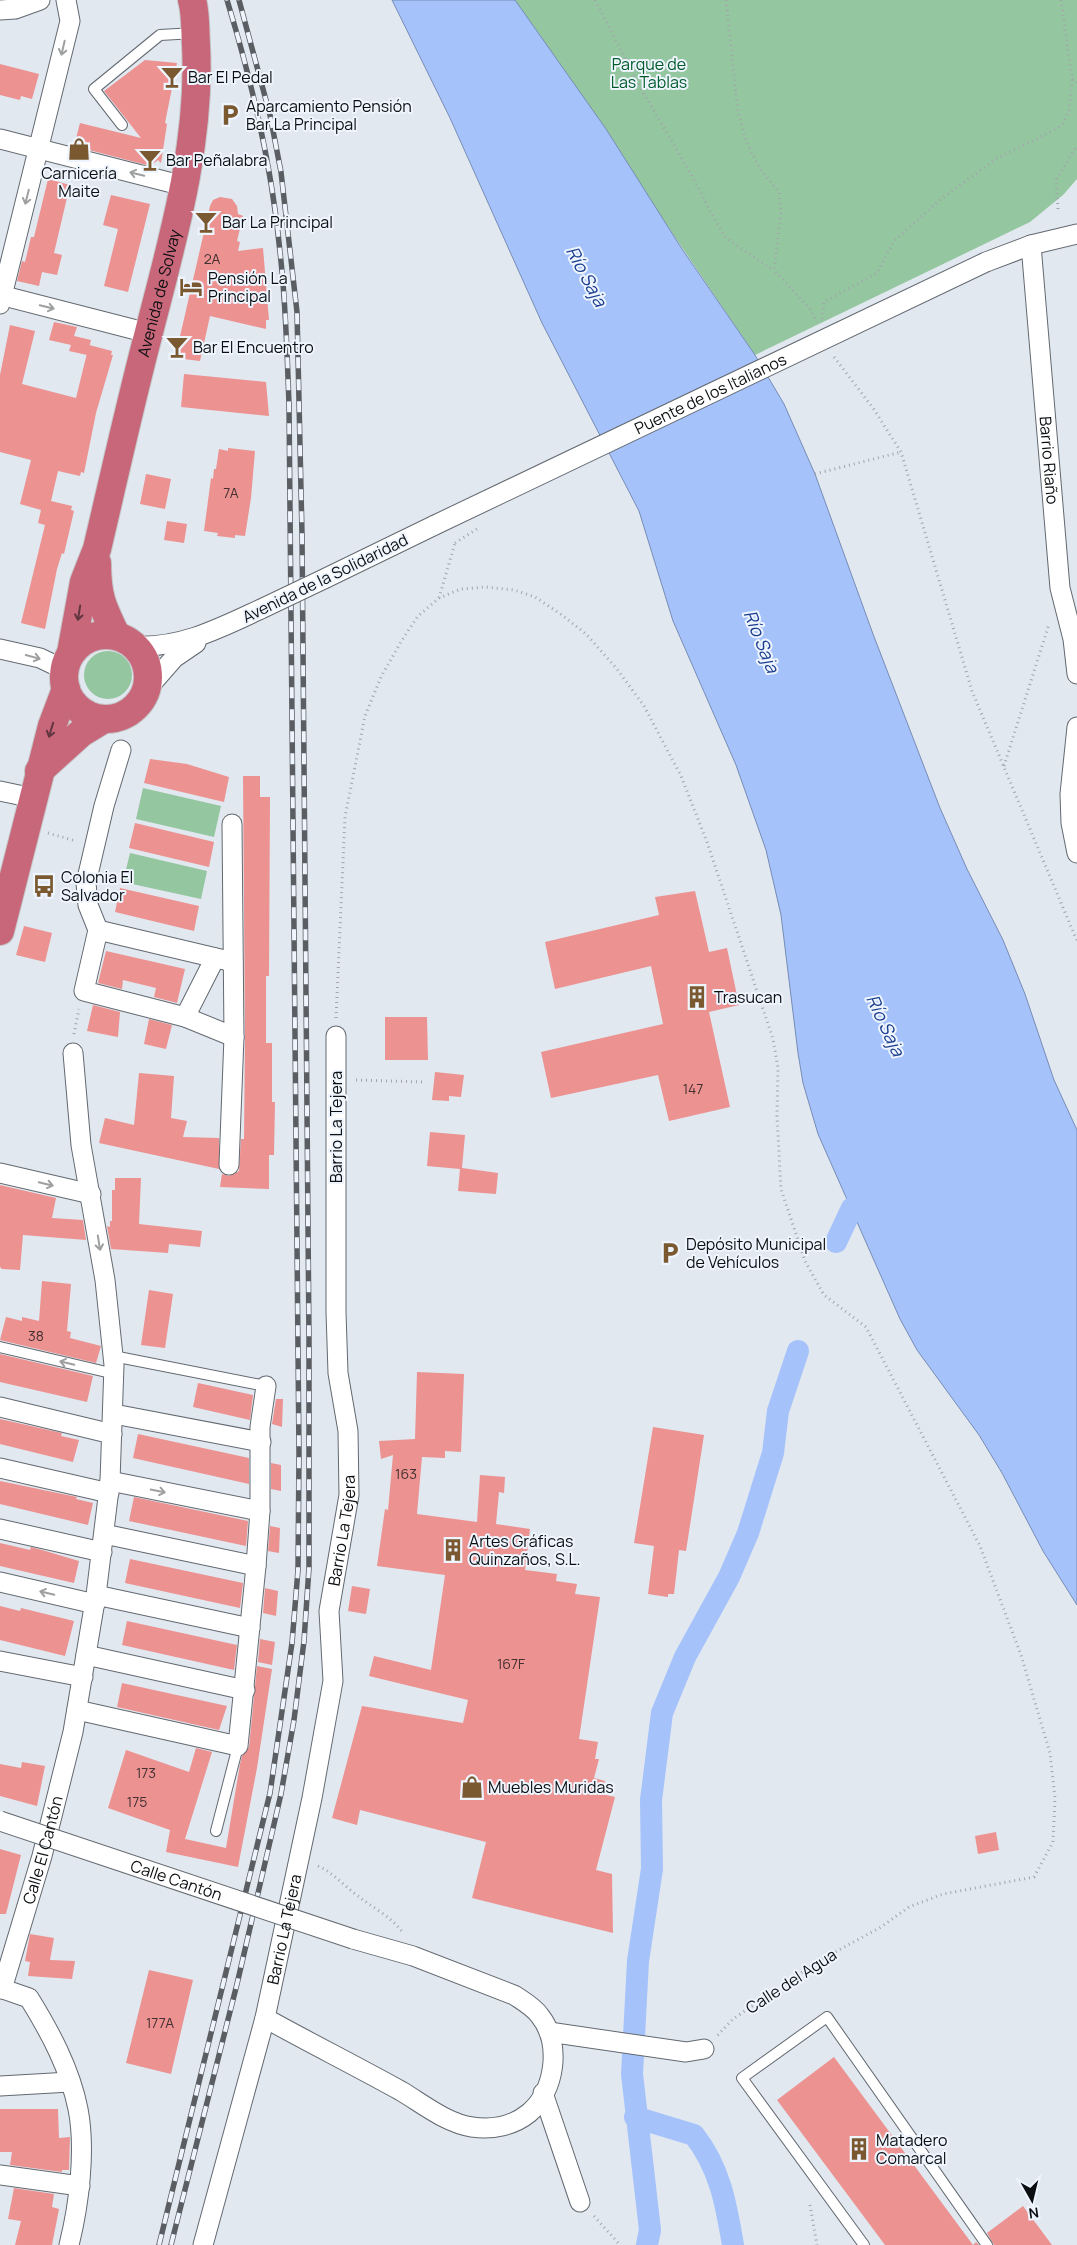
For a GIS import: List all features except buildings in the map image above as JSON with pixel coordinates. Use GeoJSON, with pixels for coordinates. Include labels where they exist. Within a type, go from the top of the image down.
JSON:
{"type":"FeatureCollection","features":[{"type":"Feature","properties":{"kind":"highway","name":"Avenida de Solvay"},"geometry":{"type":"LineString","coordinates":[[0,930],[39,771],[67,671],[84,582],[97,549],[148,333],[168,261],[184,186],[192,134],[197,72],[192,0]]}},
{"type":"Feature","properties":{"kind":"highway","name":"Avenida de Solvay"},"geometry":{"type":"LineString","coordinates":[[97,549],[97,589],[103,609],[126,641]]}},
{"type":"Feature","properties":{"kind":"highway"},"geometry":{"type":"LineString","coordinates":[[106,634],[126,641],[146,662],[148,671],[143,698],[130,711],[113,718],[104,719],[80,710],[74,704],[67,671],[86,639],[106,634]]}},
{"type":"Feature","properties":{"kind":"highway"},"geometry":{"type":"LineString","coordinates":[[39,771],[81,733],[104,719]]}},
{"type":"Feature","properties":{"kind":"street"},"geometry":{"type":"LineString","coordinates":[[0,10],[15,9],[40,0]]}},
{"type":"Feature","properties":{"kind":"street"},"geometry":{"type":"LineString","coordinates":[[66,0],[70,21],[40,149],[1,298],[148,333]]}},
{"type":"Feature","properties":{"kind":"street"},"geometry":{"type":"LineString","coordinates":[[0,139],[184,186]]}},
{"type":"Feature","properties":{"kind":"street"},"geometry":{"type":"LineString","coordinates":[[1031,245],[1077,234]]}},
{"type":"Feature","properties":{"kind":"street","name":"Puente de los Italianos"},"geometry":{"type":"LineString","coordinates":[[435,525],[986,262],[1031,245]]}},
{"type":"Feature","properties":{"kind":"street","name":"Barrio Riaño"},"geometry":{"type":"LineString","coordinates":[[1031,245],[1060,588],[1073,639],[1077,674]]}},
{"type":"Feature","properties":{"kind":"street","name":"Avenida de la Solidaridad"},"geometry":{"type":"LineString","coordinates":[[146,689],[174,658],[214,632],[435,525]]}},
{"type":"Feature","properties":{"kind":"street","name":"Avenida de la Solidaridad"},"geometry":{"type":"LineString","coordinates":[[126,641],[156,647],[178,643],[214,632]]}},
{"type":"Feature","properties":{"kind":"street"},"geometry":{"type":"LineString","coordinates":[[0,649],[40,658],[67,671]]}},
{"type":"Feature","properties":{"kind":"street"},"geometry":{"type":"LineString","coordinates":[[1077,726],[1070,794],[1071,824],[1077,853]]}},
{"type":"Feature","properties":{"kind":"street"},"geometry":{"type":"LineString","coordinates":[[121,750],[94,846],[86,883],[86,894],[98,930],[84,991],[185,1017],[234,1038]]}},
{"type":"Feature","properties":{"kind":"street"},"geometry":{"type":"LineString","coordinates":[[0,791],[33,798]]}},
{"type":"Feature","properties":{"kind":"street"},"geometry":{"type":"LineString","coordinates":[[229,1165],[234,1038],[232,824]]}},
{"type":"Feature","properties":{"kind":"street"},"geometry":{"type":"LineString","coordinates":[[98,930],[233,962]]}},
{"type":"Feature","properties":{"kind":"street"},"geometry":{"type":"LineString","coordinates":[[185,1017],[215,958]]}},
{"type":"Feature","properties":{"kind":"street","name":"Barrio La Tejera"},"geometry":{"type":"LineString","coordinates":[[203,2245],[265,2018],[300,1858],[333,1682],[329,1611],[349,1495],[348,1431],[338,1373],[336,1321],[336,1036]]}},
{"type":"Feature","properties":{"kind":"street","name":"Calle El Cantón"},"geometry":{"type":"LineString","coordinates":[[69,2245],[80,2186],[79,2116],[70,2082],[58,2049],[29,1998],[1,1988],[49,1832],[77,1710],[96,1599],[109,1487],[114,1414],[114,1365],[91,1194],[81,1145],[73,1053]]}},
{"type":"Feature","properties":{"kind":"street"},"geometry":{"type":"LineString","coordinates":[[0,1173],[91,1194]]}},
{"type":"Feature","properties":{"kind":"street"},"geometry":{"type":"LineString","coordinates":[[77,1710],[238,1746],[256,1566],[260,1511],[260,1427],[266,1386]]}},
{"type":"Feature","properties":{"kind":"street"},"geometry":{"type":"LineString","coordinates":[[0,1407],[112,1434]]}},
{"type":"Feature","properties":{"kind":"street"},"geometry":{"type":"LineString","coordinates":[[114,1414],[261,1442]]}},
{"type":"Feature","properties":{"kind":"street"},"geometry":{"type":"LineString","coordinates":[[0,1468],[260,1511]]}},
{"type":"Feature","properties":{"kind":"street"},"geometry":{"type":"LineString","coordinates":[[0,1529],[256,1566]]}},
{"type":"Feature","properties":{"kind":"street"},"geometry":{"type":"LineString","coordinates":[[0,1582],[250,1628]]}},
{"type":"Feature","properties":{"kind":"street"},"geometry":{"type":"LineString","coordinates":[[86,1655],[245,1690]]}},
{"type":"Feature","properties":{"kind":"street"},"geometry":{"type":"LineString","coordinates":[[0,1661],[82,1677]]}},
{"type":"Feature","properties":{"kind":"street","name":"Calle Cantón"},"geometry":{"type":"LineString","coordinates":[[0,1821],[352,1939],[413,1956]]}},
{"type":"Feature","properties":{"kind":"street"},"geometry":{"type":"LineString","coordinates":[[265,2018],[448,2119],[471,2127],[492,2128],[512,2124],[530,2112],[550,2080],[553,2063],[553,2048],[549,2032],[541,2016],[514,1995],[413,1956]]}},
{"type":"Feature","properties":{"kind":"street"},"geometry":{"type":"LineString","coordinates":[[549,2032],[695,2051]]}},
{"type":"Feature","properties":{"kind":"street"},"geometry":{"type":"LineString","coordinates":[[0,2086],[70,2082]]}},
{"type":"Feature","properties":{"kind":"street"},"geometry":{"type":"LineString","coordinates":[[543,2093],[580,2202]]}},
{"type":"Feature","properties":{"kind":"street"},"geometry":{"type":"LineString","coordinates":[[0,2175],[80,2186]]}},
{"type":"Feature","properties":{"kind":"lane"},"geometry":{"type":"LineString","coordinates":[[122,125],[94,89],[160,35],[195,33]]}},
{"type":"Feature","properties":{"kind":"lane"},"geometry":{"type":"LineString","coordinates":[[0,1347],[266,1386]]}},
{"type":"Feature","properties":{"kind":"lane"},"geometry":{"type":"LineString","coordinates":[[216,1831],[238,1746]]}},
{"type":"Feature","properties":{"kind":"lane"},"geometry":{"type":"LineString","coordinates":[[864,2245],[742,2078],[827,2017],[987,2245]]}},
{"type":"Feature","properties":{"kind":"path"},"geometry":{"type":"LineString","coordinates":[[595,0],[640,87],[696,181],[712,215],[726,238],[774,270],[810,309],[826,338]]}},
{"type":"Feature","properties":{"kind":"path"},"geometry":{"type":"LineString","coordinates":[[726,0],[738,112],[746,141],[760,169],[779,192],[781,211],[774,270]]}},
{"type":"Feature","properties":{"kind":"path"},"geometry":{"type":"LineString","coordinates":[[1061,0],[1072,79],[1069,111],[1063,123],[1058,128],[996,159],[942,199],[894,240],[877,273],[824,302],[822,326],[834,358],[873,408],[900,452],[972,691],[1077,941]]}},
{"type":"Feature","properties":{"kind":"path"},"geometry":{"type":"LineString","coordinates":[[1072,79],[1077,82]]}},
{"type":"Feature","properties":{"kind":"path"},"geometry":{"type":"LineString","coordinates":[[1058,209],[1056,180],[1077,146]]}},
{"type":"Feature","properties":{"kind":"path"},"geometry":{"type":"LineString","coordinates":[[815,474],[900,452]]}},
{"type":"Feature","properties":{"kind":"path"},"geometry":{"type":"LineString","coordinates":[[336,1036],[345,817],[365,716],[381,677],[402,640],[418,616],[438,598],[455,543]]}},
{"type":"Feature","properties":{"kind":"path","name":"Calle del Agua"},"geometry":{"type":"LineString","coordinates":[[438,598],[461,588],[486,587],[505,589],[535,597],[586,634],[617,669],[644,706],[681,776],[707,842],[773,1039],[778,1068],[777,1116],[781,1189],[805,1261],[824,1295],[866,1327],[980,1546],[1021,1655],[1050,1753],[1055,1798],[1053,1842],[1034,1877],[943,1894],[910,1907],[881,1927],[816,1962],[733,2019],[695,2051]]}},
{"type":"Feature","properties":{"kind":"path"},"geometry":{"type":"LineString","coordinates":[[1004,766],[1060,588]]}},
{"type":"Feature","properties":{"kind":"path"},"geometry":{"type":"LineString","coordinates":[[26,827],[94,846]]}},
{"type":"Feature","properties":{"kind":"path"},"geometry":{"type":"LineString","coordinates":[[73,1053],[75,1029],[84,991]]}},
{"type":"Feature","properties":{"kind":"path"},"geometry":{"type":"LineString","coordinates":[[336,1080],[423,1082]]}},
{"type":"Feature","properties":{"kind":"path"},"geometry":{"type":"LineString","coordinates":[[300,1858],[326,1869],[356,1895],[388,1918],[401,1930],[413,1956]]}},
{"type":"Feature","properties":{"kind":"path"},"geometry":{"type":"LineString","coordinates":[[580,2202],[620,2245]]}},
{"type":"Feature","properties":{"kind":"path"},"geometry":{"type":"LineString","coordinates":[[810,2205],[817,2245]]}},
{"type":"Feature","properties":{"kind":"green space","name":"Parque de Las Tablas"},"geometry":{"type":"Polygon","coordinates":[[[514,0],[1077,0],[1077,179],[1063,195],[1030,222],[755,355],[514,0]]]}},
{"type":"Feature","properties":{"kind":"green space"},"geometry":{"type":"Polygon","coordinates":[[[108,651],[117,653],[125,658],[130,666],[132,675],[130,684],[125,692],[117,697],[108,699],[99,697],[91,692],[86,684],[84,675],[86,666],[91,658],[99,653],[108,651]]]}},
{"type":"Feature","properties":{"kind":"green space"},"geometry":{"type":"Polygon","coordinates":[[[143,788],[221,806],[214,837],[136,819],[143,788]]]}},
{"type":"Feature","properties":{"kind":"green space"},"geometry":{"type":"Polygon","coordinates":[[[130,853],[207,871],[201,899],[123,882],[130,853]]]}},
{"type":"Feature","properties":{"kind":"water","name":"Río Saja"},"geometry":{"type":"Polygon","coordinates":[[[392,0],[515,0],[606,129],[682,249],[755,355],[784,404],[815,474],[873,634],[940,808],[967,869],[1003,940],[1025,994],[1054,1080],[1077,1130],[1077,1605],[1043,1551],[1002,1473],[979,1435],[917,1350],[900,1319],[818,1134],[803,1083],[781,915],[766,850],[736,765],[673,621],[639,511],[542,323],[450,118],[392,0]]]}},
{"type":"Feature","properties":{"kind":"waterway"},"geometry":{"type":"LineString","coordinates":[[836,1242],[852,1208]]}},
{"type":"Feature","properties":{"kind":"waterway"},"geometry":{"type":"LineString","coordinates":[[647,2245],[650,2230],[632,2074],[638,1961],[652,1869],[651,1800],[662,1713],[685,1657],[729,1577],[748,1533],[773,1453],[778,1411],[798,1351]]}},
{"type":"Feature","properties":{"kind":"waterway"},"geometry":{"type":"LineString","coordinates":[[635,2117],[694,2135],[710,2160],[721,2187],[733,2245]]}},
{"type":"Feature","properties":{"kind":"railway"},"geometry":{"type":"LineString","coordinates":[[159,2245],[270,1793],[292,1643],[298,1570],[299,1454],[289,404],[286,328],[282,271],[272,188],[253,93],[227,0]]}},
{"type":"Feature","properties":{"kind":"railway"},"geometry":{"type":"LineString","coordinates":[[171,2245],[237,1984],[281,1794],[294,1720],[304,1641],[309,1568],[309,1339],[302,534],[297,312],[281,172],[270,115],[239,0]]}},
{"type":"Feature","properties":{"kind":"place","name":"Bar El Pedal"},"geometry":{"type":"Point","coordinates":[172,77]}},
{"type":"Feature","properties":{"kind":"place","name":"Aparcamiento Pensión Bar La Principal"},"geometry":{"type":"Point","coordinates":[230,115]}},
{"type":"Feature","properties":{"kind":"place","name":"Carnicería Maite"},"geometry":{"type":"Point","coordinates":[79,149]}},
{"type":"Feature","properties":{"kind":"place","name":"Bar Peñalabra"},"geometry":{"type":"Point","coordinates":[150,160]}},
{"type":"Feature","properties":{"kind":"place","name":"Bar La Principal"},"geometry":{"type":"Point","coordinates":[206,222]}},
{"type":"Feature","properties":{"kind":"place","name":"Pensión La Principal"},"geometry":{"type":"Point","coordinates":[191,287]}},
{"type":"Feature","properties":{"kind":"place","name":"Bar El Encuentro"},"geometry":{"type":"Point","coordinates":[177,347]}},
{"type":"Feature","properties":{"kind":"place","name":"Colonia El Salvador"},"geometry":{"type":"Point","coordinates":[44,886]}},
{"type":"Feature","properties":{"kind":"place","name":"Trasucan"},"geometry":{"type":"Point","coordinates":[697,997]}},
{"type":"Feature","properties":{"kind":"place","name":"Depósito Municipal de Vehículos"},"geometry":{"type":"Point","coordinates":[670,1253]}},
{"type":"Feature","properties":{"kind":"place","name":"Artes Gráficas Quinzaños, S.L."},"geometry":{"type":"Point","coordinates":[453,1550]}},
{"type":"Feature","properties":{"kind":"place","name":"Muebles Muridas"},"geometry":{"type":"Point","coordinates":[472,1787]}},
{"type":"Feature","properties":{"kind":"place","name":"Matadero Comarcal"},"geometry":{"type":"Point","coordinates":[859,2149]}}]}
